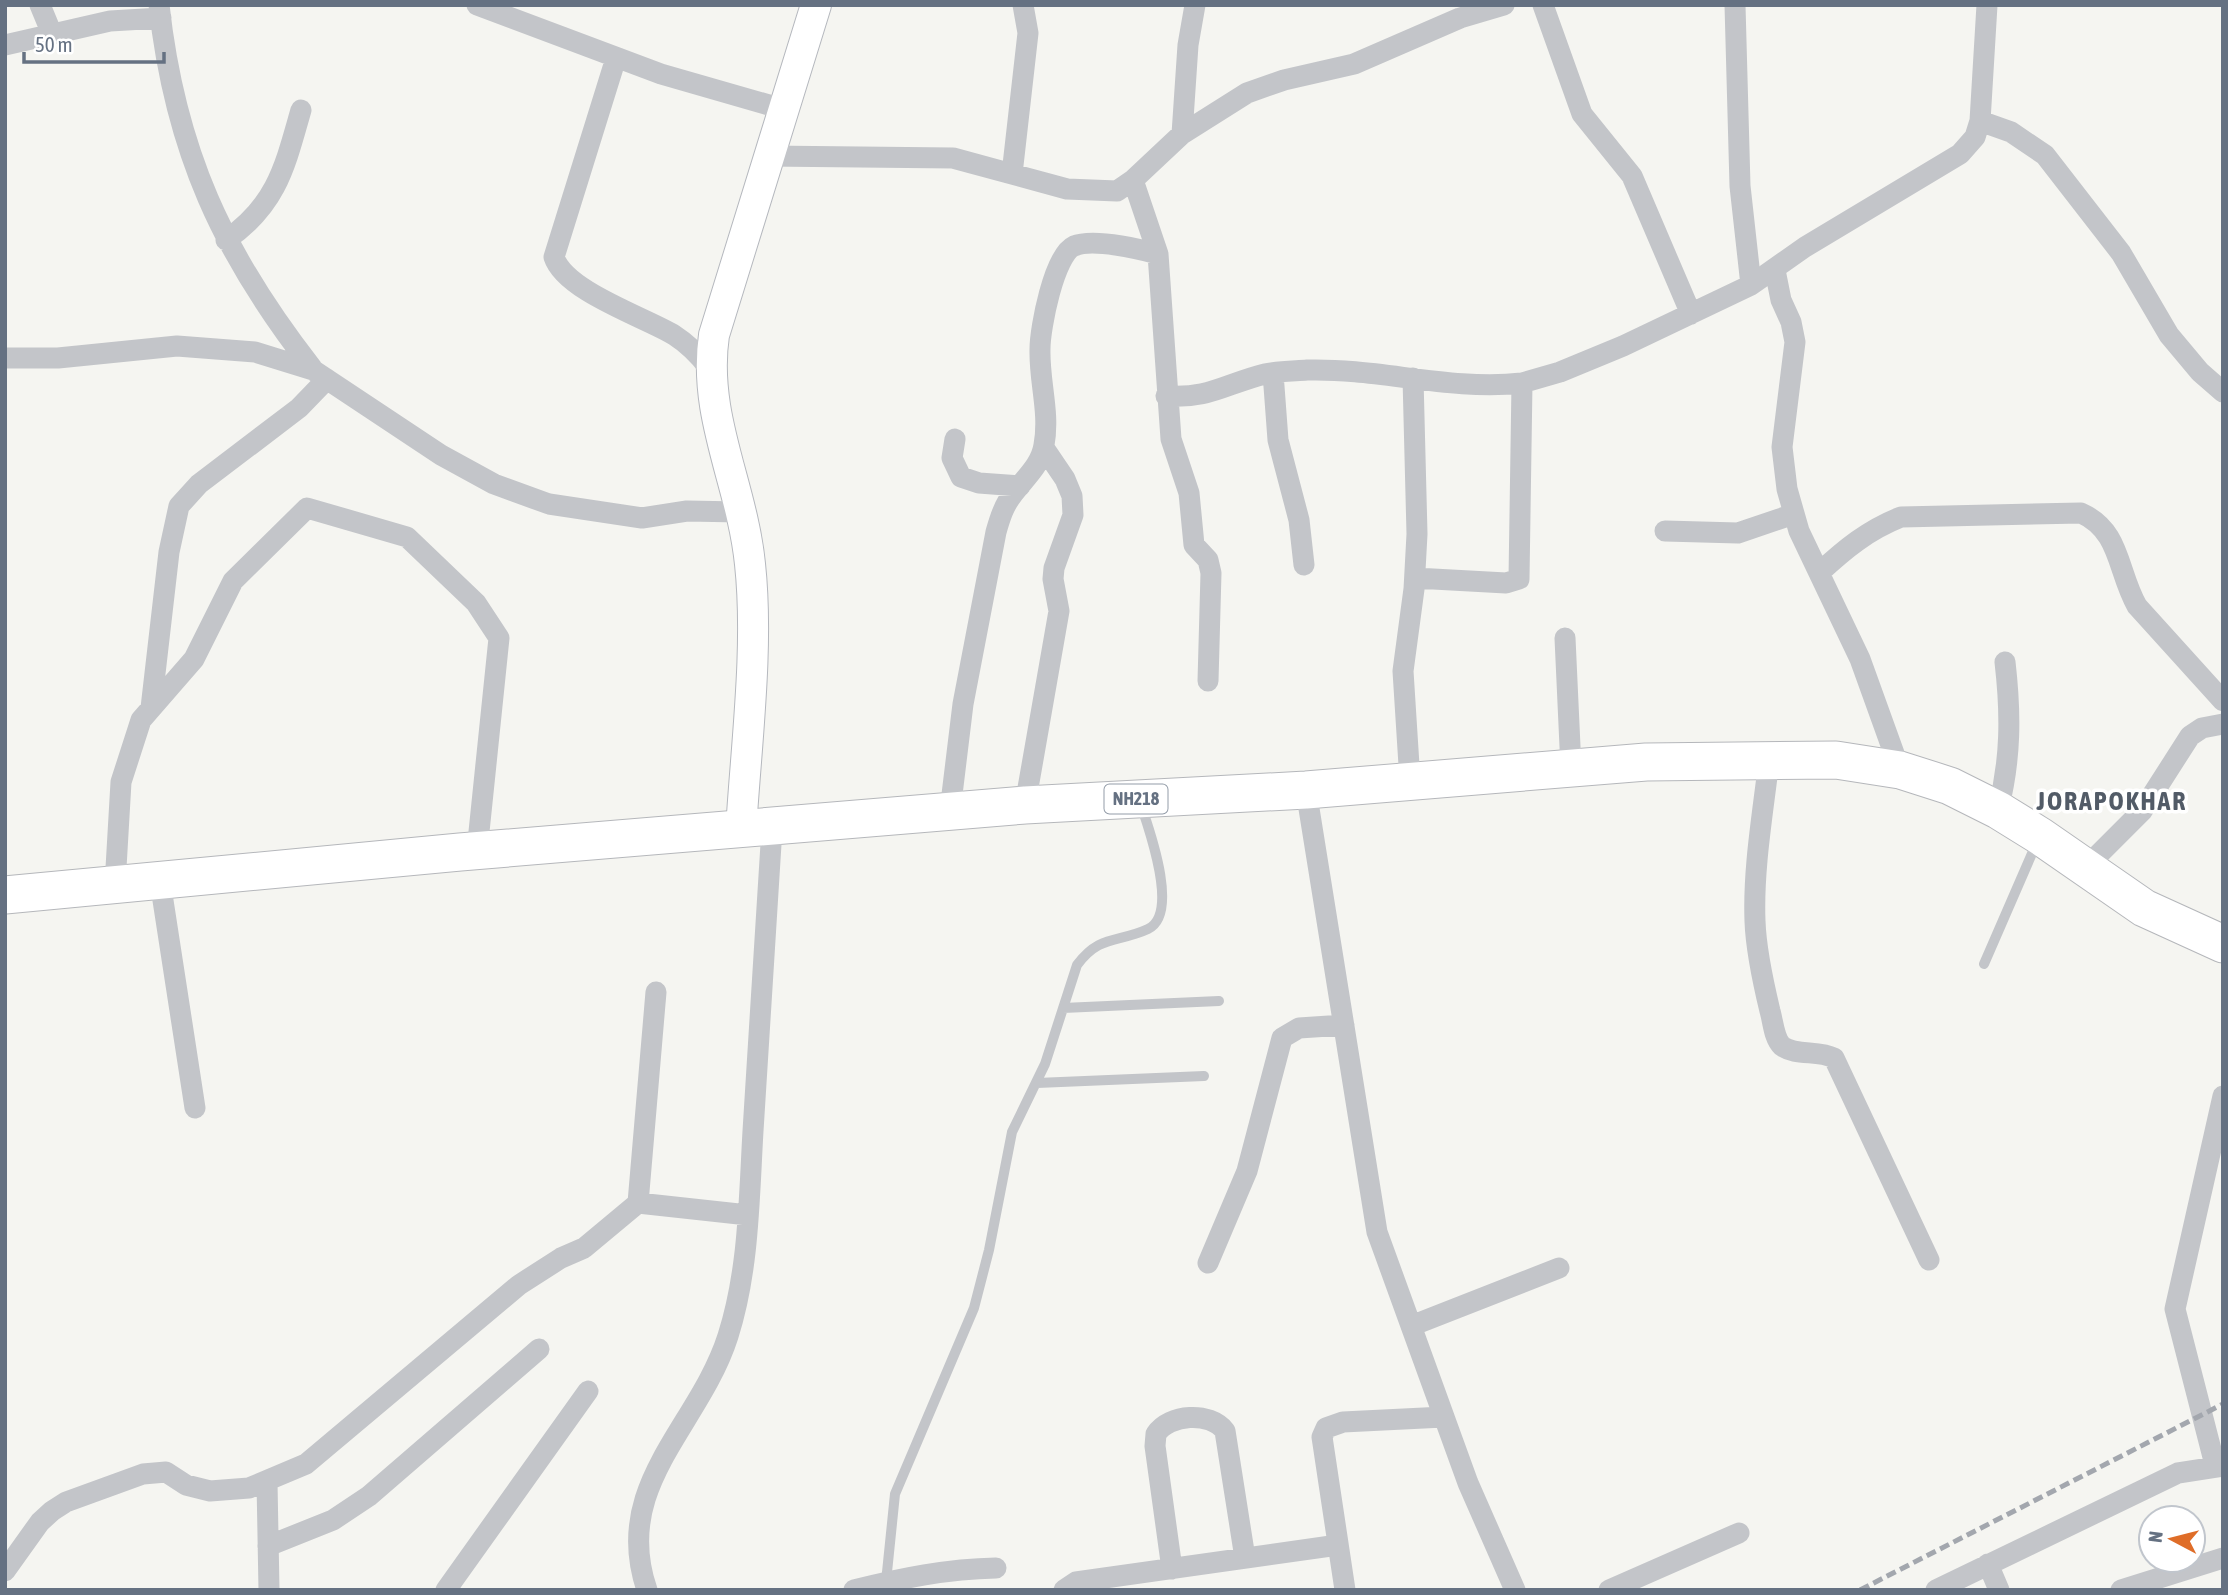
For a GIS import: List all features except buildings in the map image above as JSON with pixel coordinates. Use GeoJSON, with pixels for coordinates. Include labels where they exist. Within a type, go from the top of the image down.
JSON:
{"type":"FeatureCollection","features":[{"type":"Feature","properties":{"kind":"highway","name":"NH218"},"geometry":{"type":"LineString","coordinates":[[5,895],[477,851],[1025,805],[1306,790],[1646,762],[1836,760],[1900,770],[1950,786],[1998,810],[2040,836],[2144,908],[2223,944]]}},
{"type":"Feature","properties":{"kind":"street"},"geometry":{"type":"LineString","coordinates":[[40,5],[52,34]]}},
{"type":"Feature","properties":{"kind":"street"},"geometry":{"type":"LineString","coordinates":[[477,5],[517,13],[616,58],[783,109]]}},
{"type":"Feature","properties":{"kind":"street"},"geometry":{"type":"LineString","coordinates":[[647,1590],[641,1572],[636,1530],[651,1478],[693,1407],[728,1337],[745,1259],[757,829],[750,565],[740,512],[712,402],[709,368],[714,335],[767,156],[816,5]]}},
{"type":"Feature","properties":{"kind":"street"},"geometry":{"type":"LineString","coordinates":[[1012,174],[1028,33],[1023,5]]}},
{"type":"Feature","properties":{"kind":"street"},"geometry":{"type":"LineString","coordinates":[[1182,134],[1188,45],[1195,5]]}},
{"type":"Feature","properties":{"kind":"street"},"geometry":{"type":"LineString","coordinates":[[767,156],[953,158],[1067,188],[1117,191],[1133,180],[1182,134],[1247,93],[1284,80],[1354,64],[1460,18],[1502,5]]}},
{"type":"Feature","properties":{"kind":"street"},"geometry":{"type":"LineString","coordinates":[[1543,5],[1582,114],[1632,176],[1691,314]]}},
{"type":"Feature","properties":{"kind":"street"},"geometry":{"type":"LineString","coordinates":[[1735,5],[1740,186],[1751,285]]}},
{"type":"Feature","properties":{"kind":"street"},"geometry":{"type":"LineString","coordinates":[[1166,396],[1201,396],[1273,373],[1342,370],[1496,386],[1522,383],[1560,372],[1691,314],[1751,285],[1805,247],[1960,154],[1975,137],[1980,121],[1987,5]]}},
{"type":"Feature","properties":{"kind":"street"},"geometry":{"type":"LineString","coordinates":[[5,45],[160,12],[176,102],[194,163],[215,219],[271,315],[320,374]]}},
{"type":"Feature","properties":{"kind":"street"},"geometry":{"type":"LineString","coordinates":[[616,58],[554,257],[562,271],[584,287],[673,334],[688,345],[709,368]]}},
{"type":"Feature","properties":{"kind":"street"},"geometry":{"type":"LineString","coordinates":[[226,240],[243,228],[271,197],[283,173],[301,110]]}},
{"type":"Feature","properties":{"kind":"street"},"geometry":{"type":"LineString","coordinates":[[1980,121],[2011,132],[2045,155],[2121,253],[2169,335],[2200,372],[2223,392]]}},
{"type":"Feature","properties":{"kind":"street"},"geometry":{"type":"LineString","coordinates":[[1133,180],[1158,254],[1171,439],[1189,493],[1194,545],[1208,560],[1211,573],[1208,681]]}},
{"type":"Feature","properties":{"kind":"street"},"geometry":{"type":"LineString","coordinates":[[950,811],[963,704],[996,532],[1002,512],[1038,463],[1044,448],[1047,425],[1040,349],[1062,257],[1072,246],[1086,243],[1158,254]]}},
{"type":"Feature","properties":{"kind":"street"},"geometry":{"type":"LineString","coordinates":[[1775,270],[1780,300],[1791,322],[1795,342],[1782,447],[1787,489],[1794,514],[1819,573],[1860,659],[1900,770]]}},
{"type":"Feature","properties":{"kind":"street"},"geometry":{"type":"LineString","coordinates":[[5,358],[58,358],[177,346],[255,352],[320,374],[451,461],[494,484],[549,504],[642,518],[687,511],[740,512]]}},
{"type":"Feature","properties":{"kind":"street"},"geometry":{"type":"LineString","coordinates":[[1273,373],[1278,440],[1299,520],[1304,565]]}},
{"type":"Feature","properties":{"kind":"street"},"geometry":{"type":"LineString","coordinates":[[151,708],[169,552],[179,506],[199,484],[299,408],[320,374]]}},
{"type":"Feature","properties":{"kind":"street"},"geometry":{"type":"LineString","coordinates":[[1410,780],[1403,671],[1415,578],[1417,486],[1412,378]]}},
{"type":"Feature","properties":{"kind":"street"},"geometry":{"type":"LineString","coordinates":[[1415,578],[1506,583],[1519,579],[1522,383]]}},
{"type":"Feature","properties":{"kind":"street"},"geometry":{"type":"LineString","coordinates":[[955,439],[952,458],[961,477],[979,483],[1020,486]]}},
{"type":"Feature","properties":{"kind":"street"},"geometry":{"type":"LineString","coordinates":[[1025,805],[1059,611],[1053,579],[1054,568],[1073,515],[1072,496],[1065,479],[1044,448]]}},
{"type":"Feature","properties":{"kind":"street"},"geometry":{"type":"LineString","coordinates":[[115,885],[121,782],[141,720],[194,659],[233,581],[307,508],[407,537],[475,603],[499,638],[477,851]]}},
{"type":"Feature","properties":{"kind":"street"},"geometry":{"type":"LineString","coordinates":[[1819,573],[1852,542],[1877,526],[1901,517],[2081,513],[2096,520],[2109,534],[2127,589],[2144,615],[2223,701]]}},
{"type":"Feature","properties":{"kind":"street"},"geometry":{"type":"LineString","coordinates":[[1665,531],[1738,533],[1794,514]]}},
{"type":"Feature","properties":{"kind":"street"},"geometry":{"type":"LineString","coordinates":[[1565,638],[1571,768]]}},
{"type":"Feature","properties":{"kind":"street"},"geometry":{"type":"LineString","coordinates":[[1998,810],[2007,773],[2010,739],[2005,662]]}},
{"type":"Feature","properties":{"kind":"street"},"geometry":{"type":"LineString","coordinates":[[2086,867],[2142,811],[2190,736],[2202,728],[2223,724]]}},
{"type":"Feature","properties":{"kind":"street"},"geometry":{"type":"LineString","coordinates":[[1769,760],[1758,861],[1755,921],[1764,983],[1776,1034],[1782,1046],[1789,1049],[1826,1054],[1834,1058],[1929,1259]]}},
{"type":"Feature","properties":{"kind":"street"},"geometry":{"type":"LineString","coordinates":[[1306,790],[1377,1232],[1468,1483],[1515,1590]]}},
{"type":"Feature","properties":{"kind":"street"},"geometry":{"type":"LineString","coordinates":[[160,881],[195,1108]]}},
{"type":"Feature","properties":{"kind":"street"},"geometry":{"type":"LineString","coordinates":[[5,1571],[40,1522],[52,1511],[66,1502],[143,1474],[166,1472],[186,1485],[210,1491],[249,1488],[306,1464],[519,1285],[561,1258],[584,1248],[638,1203],[656,992]]}},
{"type":"Feature","properties":{"kind":"street"},"geometry":{"type":"LineString","coordinates":[[1208,1263],[1247,1171],[1282,1038],[1299,1028],[1344,1025]]}},
{"type":"Feature","properties":{"kind":"street"},"geometry":{"type":"LineString","coordinates":[[1936,1590],[2178,1473],[2219,1465],[2175,1309],[2223,1096]]}},
{"type":"Feature","properties":{"kind":"street"},"geometry":{"type":"LineString","coordinates":[[638,1203],[747,1215]]}},
{"type":"Feature","properties":{"kind":"street"},"geometry":{"type":"LineString","coordinates":[[1412,1326],[1559,1268]]}},
{"type":"Feature","properties":{"kind":"street"},"geometry":{"type":"LineString","coordinates":[[268,1546],[333,1520],[369,1496],[539,1349]]}},
{"type":"Feature","properties":{"kind":"street"},"geometry":{"type":"LineString","coordinates":[[446,1590],[588,1391]]}},
{"type":"Feature","properties":{"kind":"street"},"geometry":{"type":"LineString","coordinates":[[1345,1590],[1322,1437],[1326,1428],[1343,1422],[1444,1417]]}},
{"type":"Feature","properties":{"kind":"street"},"geometry":{"type":"LineString","coordinates":[[1171,1569],[1155,1446],[1156,1434],[1168,1422],[1201,1418],[1219,1423],[1225,1431],[1245,1558]]}},
{"type":"Feature","properties":{"kind":"street"},"geometry":{"type":"LineString","coordinates":[[267,1482],[269,1590]]}},
{"type":"Feature","properties":{"kind":"street"},"geometry":{"type":"LineString","coordinates":[[1609,1590],[1739,1533]]}},
{"type":"Feature","properties":{"kind":"street"},"geometry":{"type":"LineString","coordinates":[[1064,1590],[1076,1582],[1338,1545]]}},
{"type":"Feature","properties":{"kind":"street"},"geometry":{"type":"LineString","coordinates":[[2121,1590],[2223,1558]]}},
{"type":"Feature","properties":{"kind":"street"},"geometry":{"type":"LineString","coordinates":[[1988,1564],[1999,1590]]}},
{"type":"Feature","properties":{"kind":"street"},"geometry":{"type":"LineString","coordinates":[[855,1590],[961,1569],[996,1568]]}},
{"type":"Feature","properties":{"kind":"lane"},"geometry":{"type":"LineString","coordinates":[[886,1582],[895,1494],[974,1308],[989,1250],[1012,1132],[1037,1083],[1077,965],[1087,951],[1101,942],[1148,929],[1160,916],[1157,856],[1139,799]]}},
{"type":"Feature","properties":{"kind":"lane"},"geometry":{"type":"LineString","coordinates":[[1984,964],[2040,836]]}},
{"type":"Feature","properties":{"kind":"lane"},"geometry":{"type":"LineString","coordinates":[[1063,1008],[1219,1001]]}},
{"type":"Feature","properties":{"kind":"lane"},"geometry":{"type":"LineString","coordinates":[[1037,1083],[1204,1076]]}},
{"type":"Feature","properties":{"kind":"railway"},"geometry":{"type":"LineString","coordinates":[[1860,1590],[2223,1404]]}},
{"type":"Feature","properties":{"kind":"district","name":"JORAPOKHAR"},"geometry":{"type":"Point","coordinates":[2112,801]}}]}
